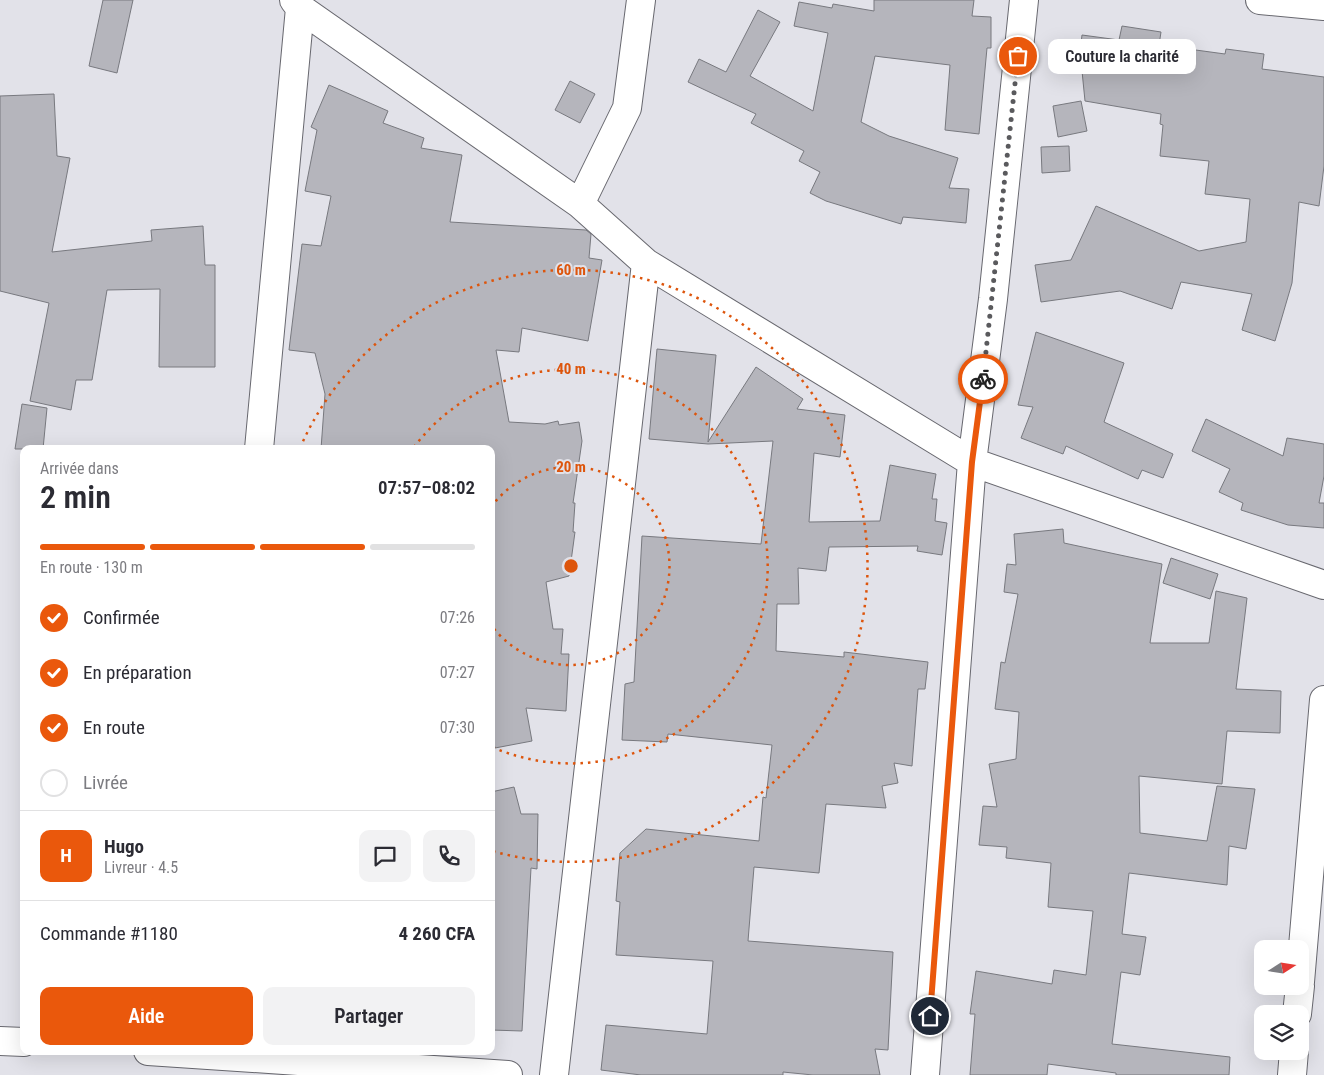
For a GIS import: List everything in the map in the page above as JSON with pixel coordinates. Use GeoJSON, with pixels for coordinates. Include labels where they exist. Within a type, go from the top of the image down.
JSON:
{"type":"FeatureCollection","features":[{"type":"Feature","properties":{"kind":"street"},"geometry":{"type":"LineString","coordinates":[[580,204],[627,108],[641,0]]}},
{"type":"Feature","properties":{"kind":"street"},"geometry":{"type":"LineString","coordinates":[[925,1075],[972,462],[993,299],[1024,0]]}},
{"type":"Feature","properties":{"kind":"street"},"geometry":{"type":"LineString","coordinates":[[1260,0],[1324,6]]}},
{"type":"Feature","properties":{"kind":"street"},"geometry":{"type":"LineString","coordinates":[[297,4],[580,204],[646,263],[972,462],[1324,585]]}},
{"type":"Feature","properties":{"kind":"street"},"geometry":{"type":"LineString","coordinates":[[259,445],[297,4]]}},
{"type":"Feature","properties":{"kind":"street"},"geometry":{"type":"LineString","coordinates":[[554,1075],[646,263]]}},
{"type":"Feature","properties":{"kind":"street"},"geometry":{"type":"LineString","coordinates":[[1304,940],[1324,700]]}},
{"type":"Feature","properties":{"kind":"street"},"geometry":{"type":"LineString","coordinates":[[0,1040],[20,1042]]}},
{"type":"Feature","properties":{"kind":"street"},"geometry":{"type":"LineString","coordinates":[[172,1055],[202,1060],[508,1075]]}},
{"type":"Feature","properties":{"kind":"street"},"geometry":{"type":"LineString","coordinates":[[1292,1075],[1293,1060]]}},
{"type":"Feature","properties":{"kind":"building"},"geometry":{"type":"Polygon","coordinates":[[[103,0],[133,0],[117,73],[89,66],[103,0]]]}},
{"type":"Feature","properties":{"kind":"building"},"geometry":{"type":"Polygon","coordinates":[[[874,0],[974,0],[972,16],[991,17],[991,48],[987,48],[979,134],[945,130],[950,65],[875,56],[861,122],[889,136],[958,158],[949,188],[969,189],[966,223],[903,217],[901,224],[826,201],[810,193],[820,172],[799,161],[804,151],[751,123],[756,114],[688,82],[699,59],[726,72],[758,10],[780,22],[750,76],[813,111],[828,33],[794,26],[799,2],[832,8],[833,4],[874,11],[874,0]]]}},
{"type":"Feature","properties":{"kind":"building"},"geometry":{"type":"Polygon","coordinates":[[[1122,26],[1161,32],[1159,45],[1225,54],[1226,49],[1264,54],[1262,69],[1324,77],[1324,166],[1319,206],[1299,202],[1292,283],[1275,341],[1242,330],[1252,294],[1181,282],[1172,309],[1120,291],[1041,302],[1035,265],[1071,260],[1096,206],[1199,251],[1246,242],[1250,199],[1205,194],[1209,161],[1160,156],[1163,125],[1160,124],[1161,114],[1085,101],[1080,51],[1082,35],[1119,40],[1122,26]]]}},
{"type":"Feature","properties":{"kind":"building"},"geometry":{"type":"Polygon","coordinates":[[[570,81],[595,94],[580,123],[555,110],[570,81]]]}},
{"type":"Feature","properties":{"kind":"building"},"geometry":{"type":"Polygon","coordinates":[[[329,85],[388,111],[383,123],[424,138],[421,148],[462,155],[450,222],[586,230],[591,234],[589,258],[602,260],[588,341],[522,328],[519,352],[496,350],[509,422],[545,424],[558,421],[559,425],[579,422],[582,441],[573,503],[575,503],[573,532],[575,532],[569,576],[546,582],[553,629],[563,629],[561,654],[569,654],[566,711],[526,708],[532,741],[495,748],[495,445],[321,445],[325,394],[315,353],[289,350],[302,244],[321,246],[331,196],[305,191],[317,130],[311,127],[329,85]]]}},
{"type":"Feature","properties":{"kind":"building"},"geometry":{"type":"Polygon","coordinates":[[[54,94],[57,156],[70,158],[52,252],[152,241],[151,230],[203,226],[205,265],[215,265],[215,367],[159,367],[160,289],[107,290],[92,380],[76,380],[71,410],[30,401],[49,303],[0,291],[0,96],[54,94]]]}},
{"type":"Feature","properties":{"kind":"building"},"geometry":{"type":"Polygon","coordinates":[[[1081,101],[1087,131],[1058,137],[1053,106],[1081,101]]]}},
{"type":"Feature","properties":{"kind":"building"},"geometry":{"type":"Polygon","coordinates":[[[1069,146],[1070,171],[1042,173],[1041,147],[1069,146]]]}},
{"type":"Feature","properties":{"kind":"building"},"geometry":{"type":"Polygon","coordinates":[[[1036,332],[1124,363],[1104,422],[1173,454],[1163,478],[1142,470],[1138,479],[1066,446],[1063,454],[1021,438],[1033,407],[1018,405],[1036,332]]]}},
{"type":"Feature","properties":{"kind":"building"},"geometry":{"type":"Polygon","coordinates":[[[657,349],[716,355],[708,442],[756,367],[803,399],[797,409],[845,415],[840,457],[814,453],[809,522],[880,521],[890,465],[936,474],[932,499],[937,499],[935,521],[947,523],[942,555],[917,551],[918,546],[829,547],[826,571],[798,568],[799,604],[777,604],[776,651],[844,657],[844,652],[928,662],[925,689],[918,689],[912,766],[894,763],[898,783],[882,786],[886,808],[826,804],[819,873],[754,867],[748,941],[893,952],[888,1050],[875,1049],[880,1075],[813,1075],[783,1072],[783,1075],[641,1075],[601,1070],[606,1025],[707,1034],[713,961],[616,955],[620,902],[616,901],[620,853],[646,829],[759,841],[763,797],[766,798],[772,745],[668,734],[667,742],[622,740],[625,684],[634,682],[642,536],[761,544],[773,441],[708,444],[649,439],[657,349]]]}},
{"type":"Feature","properties":{"kind":"building"},"geometry":{"type":"Polygon","coordinates":[[[22,404],[47,408],[43,445],[20,445],[20,449],[15,449],[22,404]]]}},
{"type":"Feature","properties":{"kind":"building"},"geometry":{"type":"Polygon","coordinates":[[[1206,419],[1283,456],[1287,438],[1324,444],[1324,476],[1319,503],[1324,503],[1324,528],[1288,525],[1241,510],[1243,503],[1219,492],[1230,469],[1192,451],[1206,419]]]}},
{"type":"Feature","properties":{"kind":"building"},"geometry":{"type":"Polygon","coordinates":[[[1063,529],[1064,543],[1162,564],[1150,643],[1209,643],[1216,591],[1247,598],[1236,689],[1281,691],[1280,733],[1227,731],[1222,784],[1139,776],[1140,833],[1207,841],[1217,786],[1255,789],[1246,849],[1229,846],[1227,885],[1129,873],[1122,934],[1146,937],[1140,975],[1121,972],[1112,1044],[1230,1057],[1229,1075],[1116,1075],[1116,1073],[1048,1064],[1047,1075],[970,1075],[975,1014],[970,1014],[976,971],[1052,984],[1054,970],[1086,975],[1093,911],[1048,907],[1051,863],[1006,858],[1007,847],[979,845],[983,806],[997,807],[989,764],[1016,759],[1019,712],[995,709],[1001,662],[1005,663],[1018,594],[1004,592],[1007,564],[1016,565],[1014,534],[1063,529]]]}},
{"type":"Feature","properties":{"kind":"building"},"geometry":{"type":"Polygon","coordinates":[[[1171,558],[1218,574],[1210,599],[1163,583],[1171,558]]]}},
{"type":"Feature","properties":{"kind":"building"},"geometry":{"type":"Polygon","coordinates":[[[514,787],[521,814],[538,814],[537,869],[531,868],[522,1031],[495,1030],[495,791],[514,787]]]}},
{"type":"Feature","properties":{"kind":"way so far"},"geometry":{"type":"LineString","coordinates":[[983,379],[1018,56]]}},
{"type":"Feature","properties":{"kind":"place","name":"Couture la charité"},"geometry":{"type":"Point","coordinates":[1018,56]}},
{"type":"Feature","properties":{"kind":"route"},"geometry":{"type":"LineString","coordinates":[[930,1016],[972,462],[983,379]]}}]}
